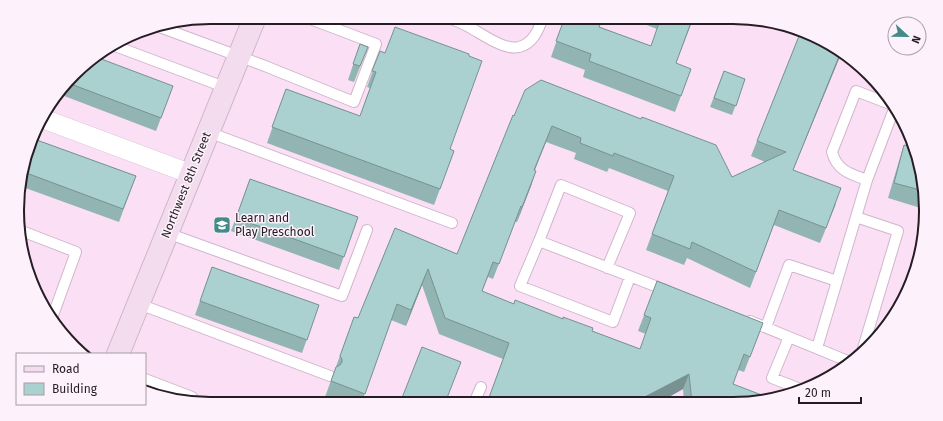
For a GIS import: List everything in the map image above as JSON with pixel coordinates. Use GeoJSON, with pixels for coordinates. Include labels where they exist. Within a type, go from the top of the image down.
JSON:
{"type":"FeatureCollection","features":[{"type":"Feature","properties":{"kind":"street","name":"Northwest 8th Street"},"geometry":{"type":"LineString","coordinates":[[118,353],[252,24]]}},
{"type":"Feature","properties":{"kind":"street"},"geometry":{"type":"LineString","coordinates":[[47,120],[191,174]]}},
{"type":"Feature","properties":{"kind":"lane"},"geometry":{"type":"LineString","coordinates":[[166,29],[354,102],[376,44],[323,24]]}},
{"type":"Feature","properties":{"kind":"lane"},"geometry":{"type":"LineString","coordinates":[[462,24],[498,44],[518,48],[526,45],[532,39],[540,24]]}},
{"type":"Feature","properties":{"kind":"lane"},"geometry":{"type":"LineString","coordinates":[[120,47],[227,88]]}},
{"type":"Feature","properties":{"kind":"lane"},"geometry":{"type":"LineString","coordinates":[[867,180],[844,171],[834,159],[832,152],[856,91],[884,102]]}},
{"type":"Feature","properties":{"kind":"lane"},"geometry":{"type":"LineString","coordinates":[[817,348],[867,180],[892,114]]}},
{"type":"Feature","properties":{"kind":"lane"},"geometry":{"type":"LineString","coordinates":[[208,132],[452,223]]}},
{"type":"Feature","properties":{"kind":"lane"},"geometry":{"type":"LineString","coordinates":[[607,268],[630,213],[561,185],[520,286],[613,322],[630,277]]}},
{"type":"Feature","properties":{"kind":"lane"},"geometry":{"type":"LineString","coordinates":[[856,217],[898,231],[865,341]]}},
{"type":"Feature","properties":{"kind":"lane"},"geometry":{"type":"LineString","coordinates":[[167,233],[342,296],[367,230]]}},
{"type":"Feature","properties":{"kind":"lane"},"geometry":{"type":"LineString","coordinates":[[26,233],[76,252],[54,312]]}},
{"type":"Feature","properties":{"kind":"lane"},"geometry":{"type":"LineString","coordinates":[[539,241],[680,295]]}},
{"type":"Feature","properties":{"kind":"lane"},"geometry":{"type":"LineString","coordinates":[[766,327],[789,264],[837,281]]}},
{"type":"Feature","properties":{"kind":"lane"},"geometry":{"type":"LineString","coordinates":[[139,304],[330,376]]}},
{"type":"Feature","properties":{"kind":"lane"},"geometry":{"type":"LineString","coordinates":[[737,316],[844,360]]}},
{"type":"Feature","properties":{"kind":"lane"},"geometry":{"type":"LineString","coordinates":[[789,337],[772,378],[794,386]]}},
{"type":"Feature","properties":{"kind":"lane"},"geometry":{"type":"LineString","coordinates":[[146,378],[188,395]]}},
{"type":"Feature","properties":{"kind":"lane"},"geometry":{"type":"LineString","coordinates":[[477,397],[481,387]]}},
{"type":"Feature","properties":{"kind":"building"},"geometry":{"type":"Polygon","coordinates":[[[562,24],[600,24],[599,27],[651,46],[659,24],[690,24],[676,63],[691,69],[681,96],[589,61],[591,54],[556,41],[562,24]]]}},
{"type":"Feature","properties":{"kind":"building"},"geometry":{"type":"Polygon","coordinates":[[[395,27],[469,54],[469,56],[482,61],[450,149],[454,151],[440,189],[272,127],[286,89],[360,116],[376,72],[372,71],[380,51],[385,53],[395,27]]]}},
{"type":"Feature","properties":{"kind":"building"},"geometry":{"type":"Polygon","coordinates":[[[799,36],[815,43],[839,57],[793,170],[841,188],[826,228],[779,210],[756,272],[692,242],[690,249],[652,234],[674,176],[614,153],[613,156],[580,143],[581,138],[552,126],[499,264],[493,262],[482,291],[514,304],[515,300],[563,319],[563,317],[593,328],[592,331],[640,349],[651,318],[644,315],[657,281],[763,323],[750,357],[744,354],[733,384],[760,394],[745,397],[691,397],[689,374],[645,397],[489,397],[509,343],[445,318],[428,269],[411,310],[397,304],[365,394],[331,381],[336,367],[342,362],[340,356],[354,317],[358,318],[395,228],[457,254],[513,115],[514,116],[525,90],[541,80],[641,119],[642,117],[716,145],[732,177],[786,152],[757,141],[799,36]]]}},
{"type":"Feature","properties":{"kind":"building"},"geometry":{"type":"Polygon","coordinates":[[[360,44],[368,47],[360,66],[353,64],[360,44]]]}},
{"type":"Feature","properties":{"kind":"building"},"geometry":{"type":"Polygon","coordinates":[[[102,59],[173,86],[161,118],[73,85],[102,59]]]}},
{"type":"Feature","properties":{"kind":"building"},"geometry":{"type":"Polygon","coordinates":[[[724,71],[745,79],[736,106],[714,98],[724,71]]]}},
{"type":"Feature","properties":{"kind":"building"},"geometry":{"type":"Polygon","coordinates":[[[38,140],[136,176],[123,209],[28,174],[30,162],[38,140]]]}},
{"type":"Feature","properties":{"kind":"building"},"geometry":{"type":"Polygon","coordinates":[[[904,145],[907,146],[913,162],[918,189],[894,183],[904,145]]]}},
{"type":"Feature","properties":{"kind":"building"},"geometry":{"type":"Polygon","coordinates":[[[250,179],[358,217],[344,257],[236,218],[250,179]]]}},
{"type":"Feature","properties":{"kind":"building"},"geometry":{"type":"Polygon","coordinates":[[[212,267],[319,305],[307,340],[200,301],[212,267]]]}},
{"type":"Feature","properties":{"kind":"building"},"geometry":{"type":"Polygon","coordinates":[[[422,347],[461,362],[447,397],[402,397],[422,347]]]}},
{"type":"Feature","properties":{"kind":"place","name":"Learn and Play Preschool"},"geometry":{"type":"Point","coordinates":[222,225]}}]}
